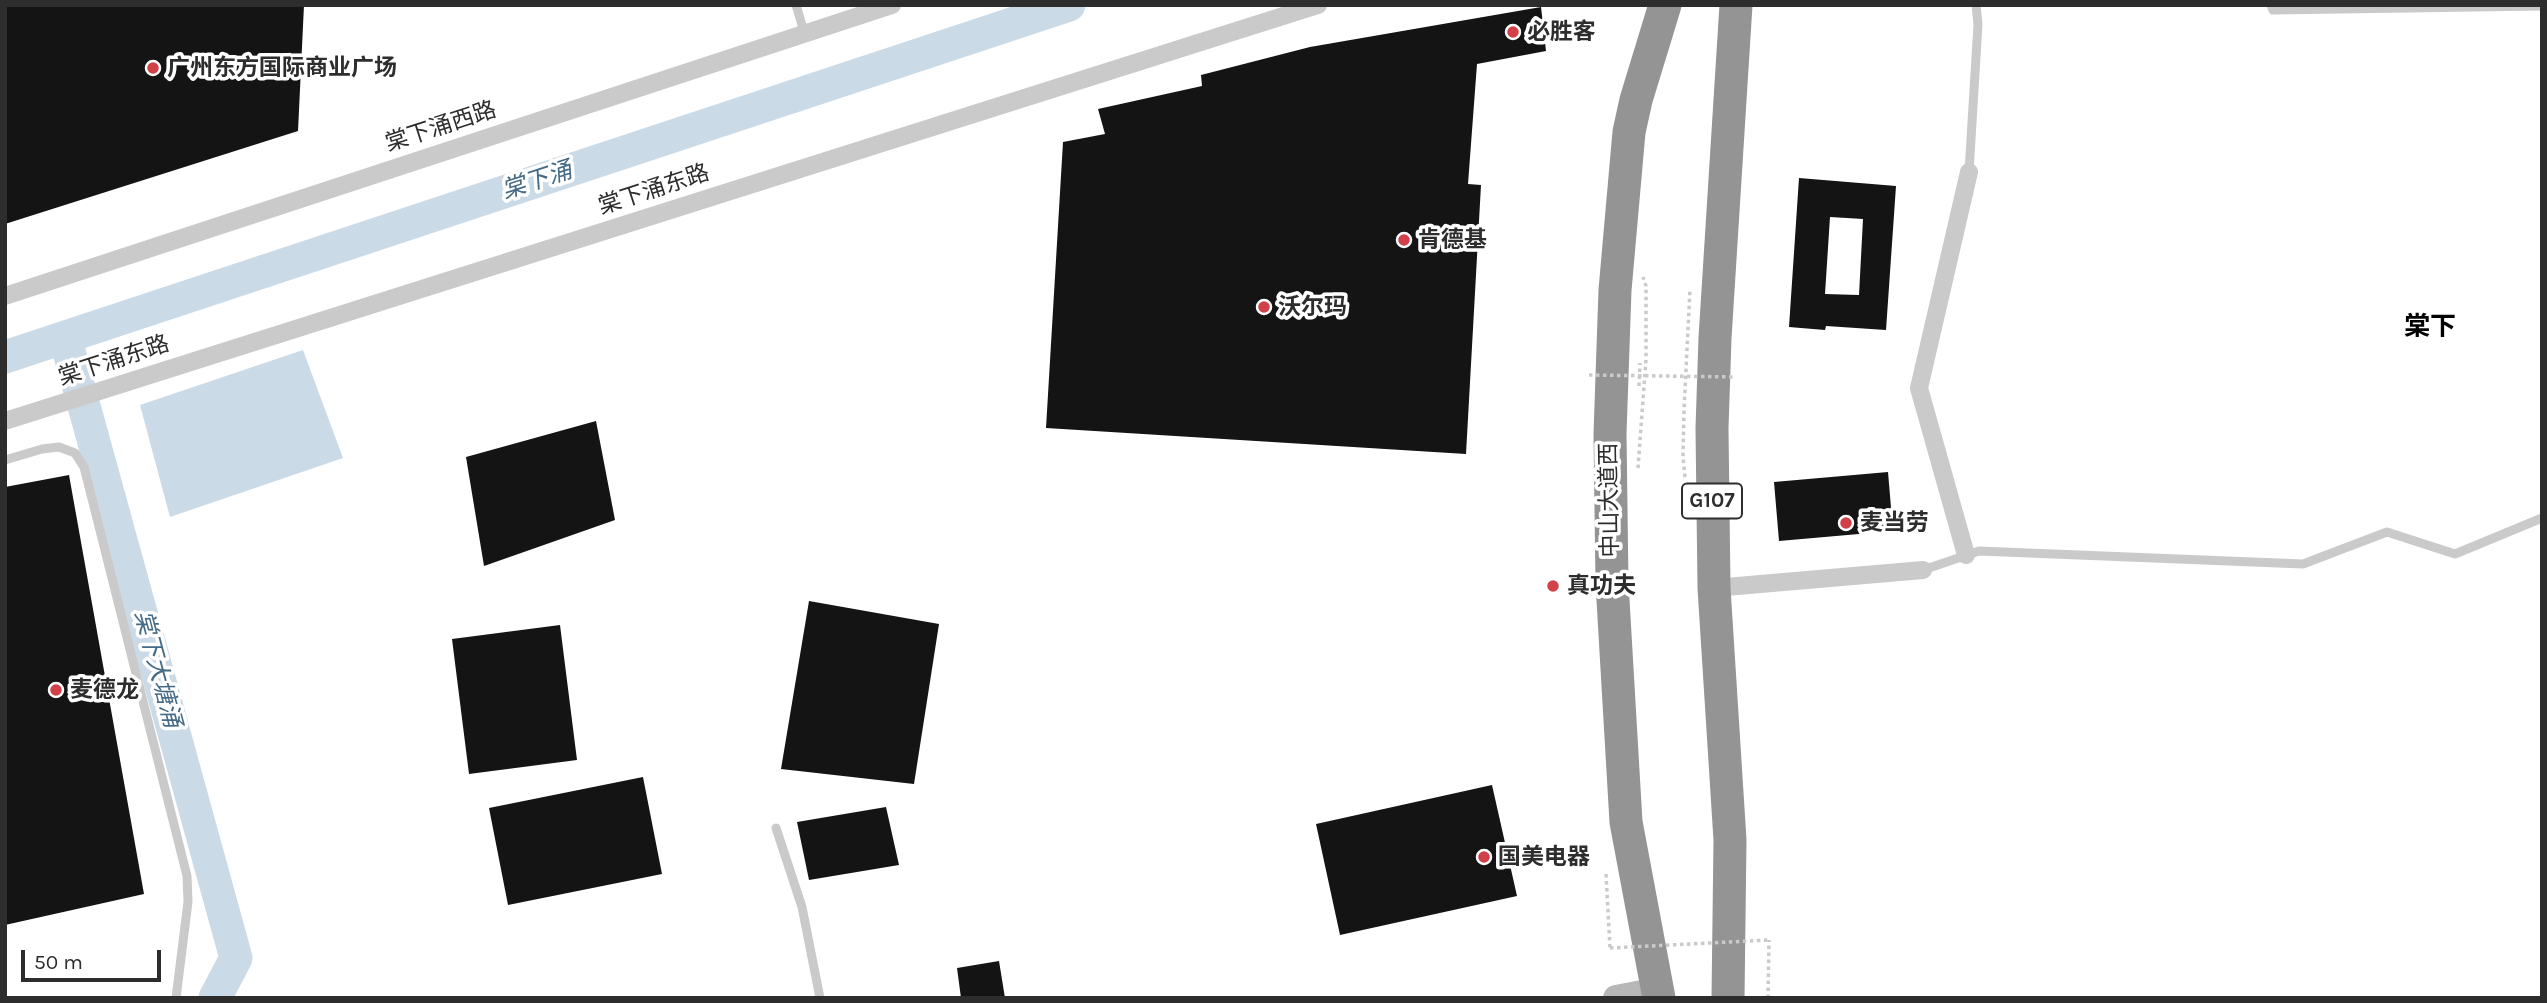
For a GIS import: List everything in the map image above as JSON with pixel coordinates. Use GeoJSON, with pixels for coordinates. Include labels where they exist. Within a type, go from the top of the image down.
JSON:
{"type":"FeatureCollection","features":[{"type":"Feature","properties":{"kind":"highway","name":"中山大道西"},"geometry":{"type":"LineString","coordinates":[[1658,994],[1626,822],[1612,583],[1609,434],[1615,290],[1629,132],[1639,89],[1665,5]]}},
{"type":"Feature","properties":{"kind":"highway","name":"G107"},"geometry":{"type":"LineString","coordinates":[[1728,998],[1729,830],[1714,588],[1712,503],[1715,351],[1736,5]]}},
{"type":"Feature","properties":{"kind":"street","name":"棠下涌西路"},"geometry":{"type":"LineString","coordinates":[[5,296],[892,5]]}},
{"type":"Feature","properties":{"kind":"street","name":"棠下涌东路"},"geometry":{"type":"LineString","coordinates":[[5,421],[1318,5]]}},
{"type":"Feature","properties":{"kind":"street"},"geometry":{"type":"LineString","coordinates":[[1966,555],[1919,388],[1969,172]]}},
{"type":"Feature","properties":{"kind":"street"},"geometry":{"type":"LineString","coordinates":[[1714,588],[1923,570]]}},
{"type":"Feature","properties":{"kind":"street"},"geometry":{"type":"LineString","coordinates":[[1616,998],[1658,994]]}},
{"type":"Feature","properties":{"kind":"lane"},"geometry":{"type":"LineString","coordinates":[[796,5],[805,34]]}},
{"type":"Feature","properties":{"kind":"lane"},"geometry":{"type":"LineString","coordinates":[[1969,172],[1978,24],[1976,5]]}},
{"type":"Feature","properties":{"kind":"lane"},"geometry":{"type":"LineString","coordinates":[[2271,5],[2273,10],[2542,6]]}},
{"type":"Feature","properties":{"kind":"lane"},"geometry":{"type":"LineString","coordinates":[[5,460],[59,447],[75,453],[84,467],[187,876],[188,902],[176,998]]}},
{"type":"Feature","properties":{"kind":"lane"},"geometry":{"type":"LineString","coordinates":[[1923,570],[1979,551],[2303,564],[2387,533],[2455,554],[2542,518]]}},
{"type":"Feature","properties":{"kind":"lane"},"geometry":{"type":"LineString","coordinates":[[776,828],[802,907],[820,998]]}},
{"type":"Feature","properties":{"kind":"path"},"geometry":{"type":"LineString","coordinates":[[1637,474],[1646,359],[1646,286],[1643,276]]}},
{"type":"Feature","properties":{"kind":"path"},"geometry":{"type":"LineString","coordinates":[[1590,375],[1736,377]]}},
{"type":"Feature","properties":{"kind":"path"},"geometry":{"type":"LineString","coordinates":[[1606,874],[1610,948],[1769,940],[1768,998]]}},
{"type":"Feature","properties":{"kind":"water"},"geometry":{"type":"Polygon","coordinates":[[[303,350],[343,458],[170,517],[140,405],[303,350]]]}},
{"type":"Feature","properties":{"kind":"building","name":"广州东方国际商业广场"},"geometry":{"type":"Polygon","coordinates":[[[5,5],[304,5],[298,131],[5,224],[5,5]]]}},
{"type":"Feature","properties":{"kind":"building","name":"沃尔玛"},"geometry":{"type":"Polygon","coordinates":[[[1541,7],[1546,51],[1477,64],[1468,184],[1481,185],[1466,454],[1046,428],[1063,142],[1105,134],[1098,109],[1202,86],[1201,75],[1310,47],[1541,7]]]}},
{"type":"Feature","properties":{"kind":"building"},"geometry":{"type":"Polygon","coordinates":[[[1799,178],[1896,186],[1886,330],[1826,326],[1825,330],[1789,327],[1799,178]],[[1830,217],[1825,294],[1859,295],[1863,219],[1830,217]]]}},
{"type":"Feature","properties":{"kind":"building"},"geometry":{"type":"Polygon","coordinates":[[[596,421],[615,520],[484,566],[466,457],[596,421]]]}},
{"type":"Feature","properties":{"kind":"building"},"geometry":{"type":"Polygon","coordinates":[[[1888,472],[1893,531],[1779,541],[1774,482],[1888,472]]]}},
{"type":"Feature","properties":{"kind":"building","name":"麦德龙"},"geometry":{"type":"Polygon","coordinates":[[[69,475],[144,894],[5,925],[5,487],[69,475]]]}},
{"type":"Feature","properties":{"kind":"building"},"geometry":{"type":"Polygon","coordinates":[[[809,601],[939,624],[914,784],[781,769],[809,601]]]}},
{"type":"Feature","properties":{"kind":"building"},"geometry":{"type":"Polygon","coordinates":[[[560,625],[577,760],[469,774],[452,639],[560,625]]]}},
{"type":"Feature","properties":{"kind":"building"},"geometry":{"type":"Polygon","coordinates":[[[643,777],[662,874],[508,905],[489,808],[643,777]]]}},
{"type":"Feature","properties":{"kind":"building"},"geometry":{"type":"Polygon","coordinates":[[[1492,785],[1517,896],[1340,935],[1316,824],[1492,785]]]}},
{"type":"Feature","properties":{"kind":"building"},"geometry":{"type":"Polygon","coordinates":[[[886,807],[899,865],[809,880],[797,822],[886,807]]]}},
{"type":"Feature","properties":{"kind":"building"},"geometry":{"type":"Polygon","coordinates":[[[999,961],[1005,998],[961,998],[957,968],[999,961]]]}},
{"type":"Feature","properties":{"kind":"waterway","name":"棠下涌"},"geometry":{"type":"LineString","coordinates":[[5,357],[1069,5]]}},
{"type":"Feature","properties":{"kind":"waterway","name":"棠下大塘涌"},"geometry":{"type":"LineString","coordinates":[[65,337],[236,958],[215,998]]}},
{"type":"Feature","properties":{"kind":"place","name":"必胜客"},"geometry":{"type":"Point","coordinates":[1513,32]}},
{"type":"Feature","properties":{"kind":"place","name":"广州东方国际商业广场"},"geometry":{"type":"Point","coordinates":[153,68]}},
{"type":"Feature","properties":{"kind":"place","name":"肯德基"},"geometry":{"type":"Point","coordinates":[1404,240]}},
{"type":"Feature","properties":{"kind":"place","name":"沃尔玛"},"geometry":{"type":"Point","coordinates":[1264,307]}},
{"type":"Feature","properties":{"kind":"place","name":"麦当劳"},"geometry":{"type":"Point","coordinates":[1846,523]}},
{"type":"Feature","properties":{"kind":"place","name":"真功夫"},"geometry":{"type":"Point","coordinates":[1553,586]}},
{"type":"Feature","properties":{"kind":"place","name":"麦德龙"},"geometry":{"type":"Point","coordinates":[56,690]}},
{"type":"Feature","properties":{"kind":"place","name":"国美电器"},"geometry":{"type":"Point","coordinates":[1484,857]}},
{"type":"Feature","properties":{"kind":"district","name":"棠下"},"geometry":{"type":"Point","coordinates":[2430,328]}}]}
